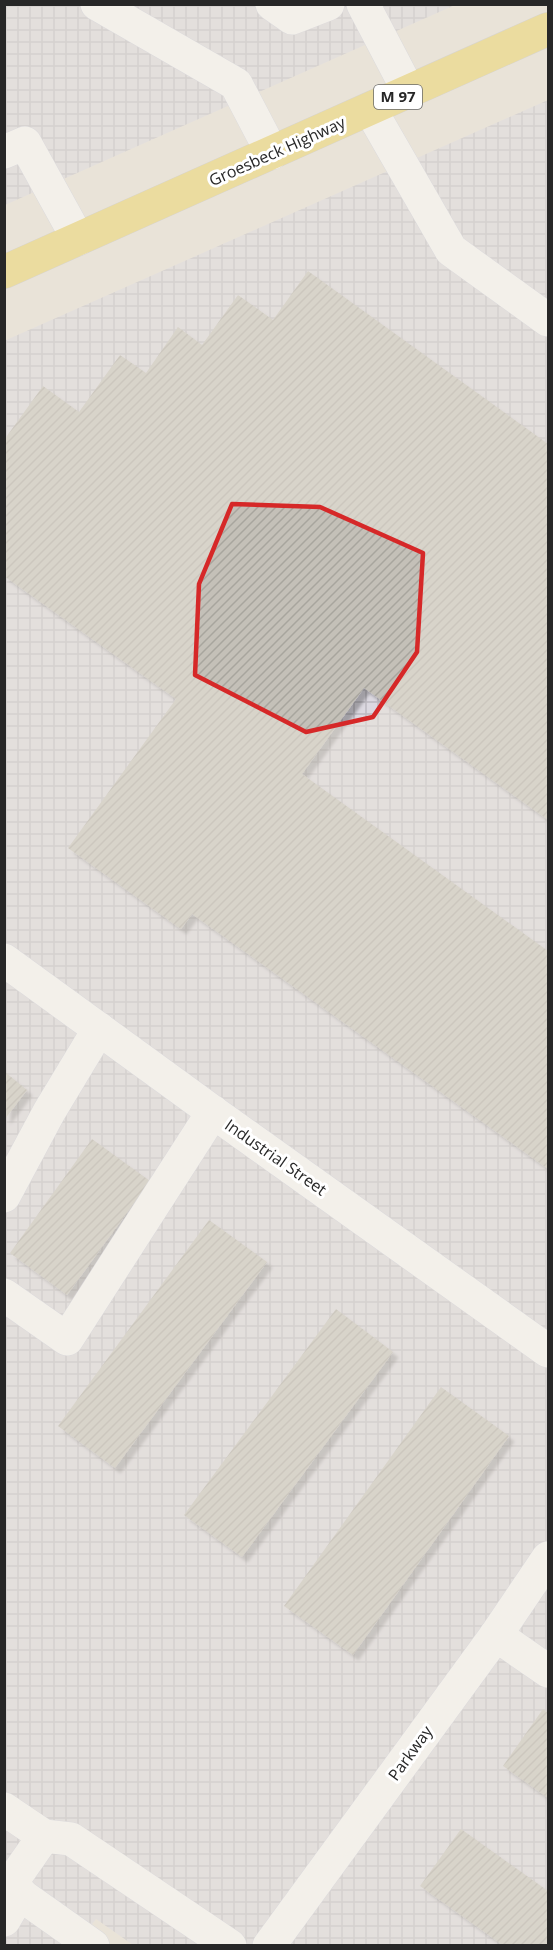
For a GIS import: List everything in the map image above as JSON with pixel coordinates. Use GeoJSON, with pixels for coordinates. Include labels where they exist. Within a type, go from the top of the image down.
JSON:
{"type":"FeatureCollection","features":[{"type":"Feature","properties":{"kind":"main road","name":"Groesbeck Highway"},"geometry":{"type":"LineString","coordinates":[[4,272],[549,29]]}},
{"type":"Feature","properties":{"kind":"street"},"geometry":{"type":"LineString","coordinates":[[97,4],[236,84],[272,153]]}},
{"type":"Feature","properties":{"kind":"street"},"geometry":{"type":"LineString","coordinates":[[272,4],[292,18],[327,4]]}},
{"type":"Feature","properties":{"kind":"street"},"geometry":{"type":"LineString","coordinates":[[363,4],[410,92]]}},
{"type":"Feature","properties":{"kind":"street"},"geometry":{"type":"LineString","coordinates":[[370,110],[451,250],[549,320]]}},
{"type":"Feature","properties":{"kind":"street"},"geometry":{"type":"LineString","coordinates":[[4,152],[25,142],[78,239]]}},
{"type":"Feature","properties":{"kind":"street","name":"Industrial Street"},"geometry":{"type":"LineString","coordinates":[[4,960],[549,1351]]}},
{"type":"Feature","properties":{"kind":"street"},"geometry":{"type":"LineString","coordinates":[[4,1196],[49,1112],[99,1029]]}},
{"type":"Feature","properties":{"kind":"street"},"geometry":{"type":"LineString","coordinates":[[4,1295],[67,1339],[213,1112]]}},
{"type":"Feature","properties":{"kind":"street","name":"Parkway"},"geometry":{"type":"LineString","coordinates":[[269,1946],[496,1635],[549,1558]]}},
{"type":"Feature","properties":{"kind":"street"},"geometry":{"type":"LineString","coordinates":[[496,1635],[549,1671]]}},
{"type":"Feature","properties":{"kind":"street"},"geometry":{"type":"LineString","coordinates":[[4,1809],[44,1836],[71,1839],[230,1946]]}},
{"type":"Feature","properties":{"kind":"street"},"geometry":{"type":"LineString","coordinates":[[44,1836],[10,1896],[93,1946]]}},
{"type":"Feature","properties":{"kind":"highlighted area"},"geometry":{"type":"Polygon","coordinates":[[[232,504],[320,507],[423,553],[417,652],[373,717],[306,732],[195,675],[199,584],[232,504]]]}},
{"type":"Feature","properties":{"kind":"shaded area"},"geometry":{"type":"Polygon","coordinates":[[[5,5],[455,5],[5,205],[5,5]]]}},
{"type":"Feature","properties":{"kind":"shaded area"},"geometry":{"type":"Polygon","coordinates":[[[548,100],[548,1945],[133,1945],[96,1919],[76,1945],[5,1945],[4,341],[548,100]]]}},
{"type":"Feature","properties":{"kind":"building"},"geometry":{"type":"Polygon","coordinates":[[[308,271],[548,444],[548,820],[364,688],[302,774],[548,951],[548,1169],[192,914],[181,929],[68,848],[176,699],[4,576],[4,440],[43,386],[79,412],[120,355],[146,373],[178,327],[202,345],[238,295],[273,320],[308,271]]]}},
{"type":"Feature","properties":{"kind":"building"},"geometry":{"type":"Polygon","coordinates":[[[5,1072],[27,1090],[5,1119],[5,1072]]]}},
{"type":"Feature","properties":{"kind":"building"},"geometry":{"type":"Polygon","coordinates":[[[92,1139],[150,1181],[67,1295],[10,1253],[92,1139]]]}},
{"type":"Feature","properties":{"kind":"building"},"geometry":{"type":"Polygon","coordinates":[[[209,1220],[267,1262],[115,1468],[58,1426],[209,1220]]]}},
{"type":"Feature","properties":{"kind":"building"},"geometry":{"type":"Polygon","coordinates":[[[336,1309],[393,1352],[242,1557],[184,1515],[336,1309]]]}},
{"type":"Feature","properties":{"kind":"building"},"geometry":{"type":"Polygon","coordinates":[[[441,1387],[509,1436],[353,1655],[284,1606],[441,1387]]]}},
{"type":"Feature","properties":{"kind":"building"},"geometry":{"type":"Polygon","coordinates":[[[543,1709],[548,1713],[548,1798],[503,1766],[543,1709]]]}},
{"type":"Feature","properties":{"kind":"building"},"geometry":{"type":"Polygon","coordinates":[[[461,1829],[548,1891],[548,1946],[504,1946],[420,1886],[461,1829]]]}}]}
